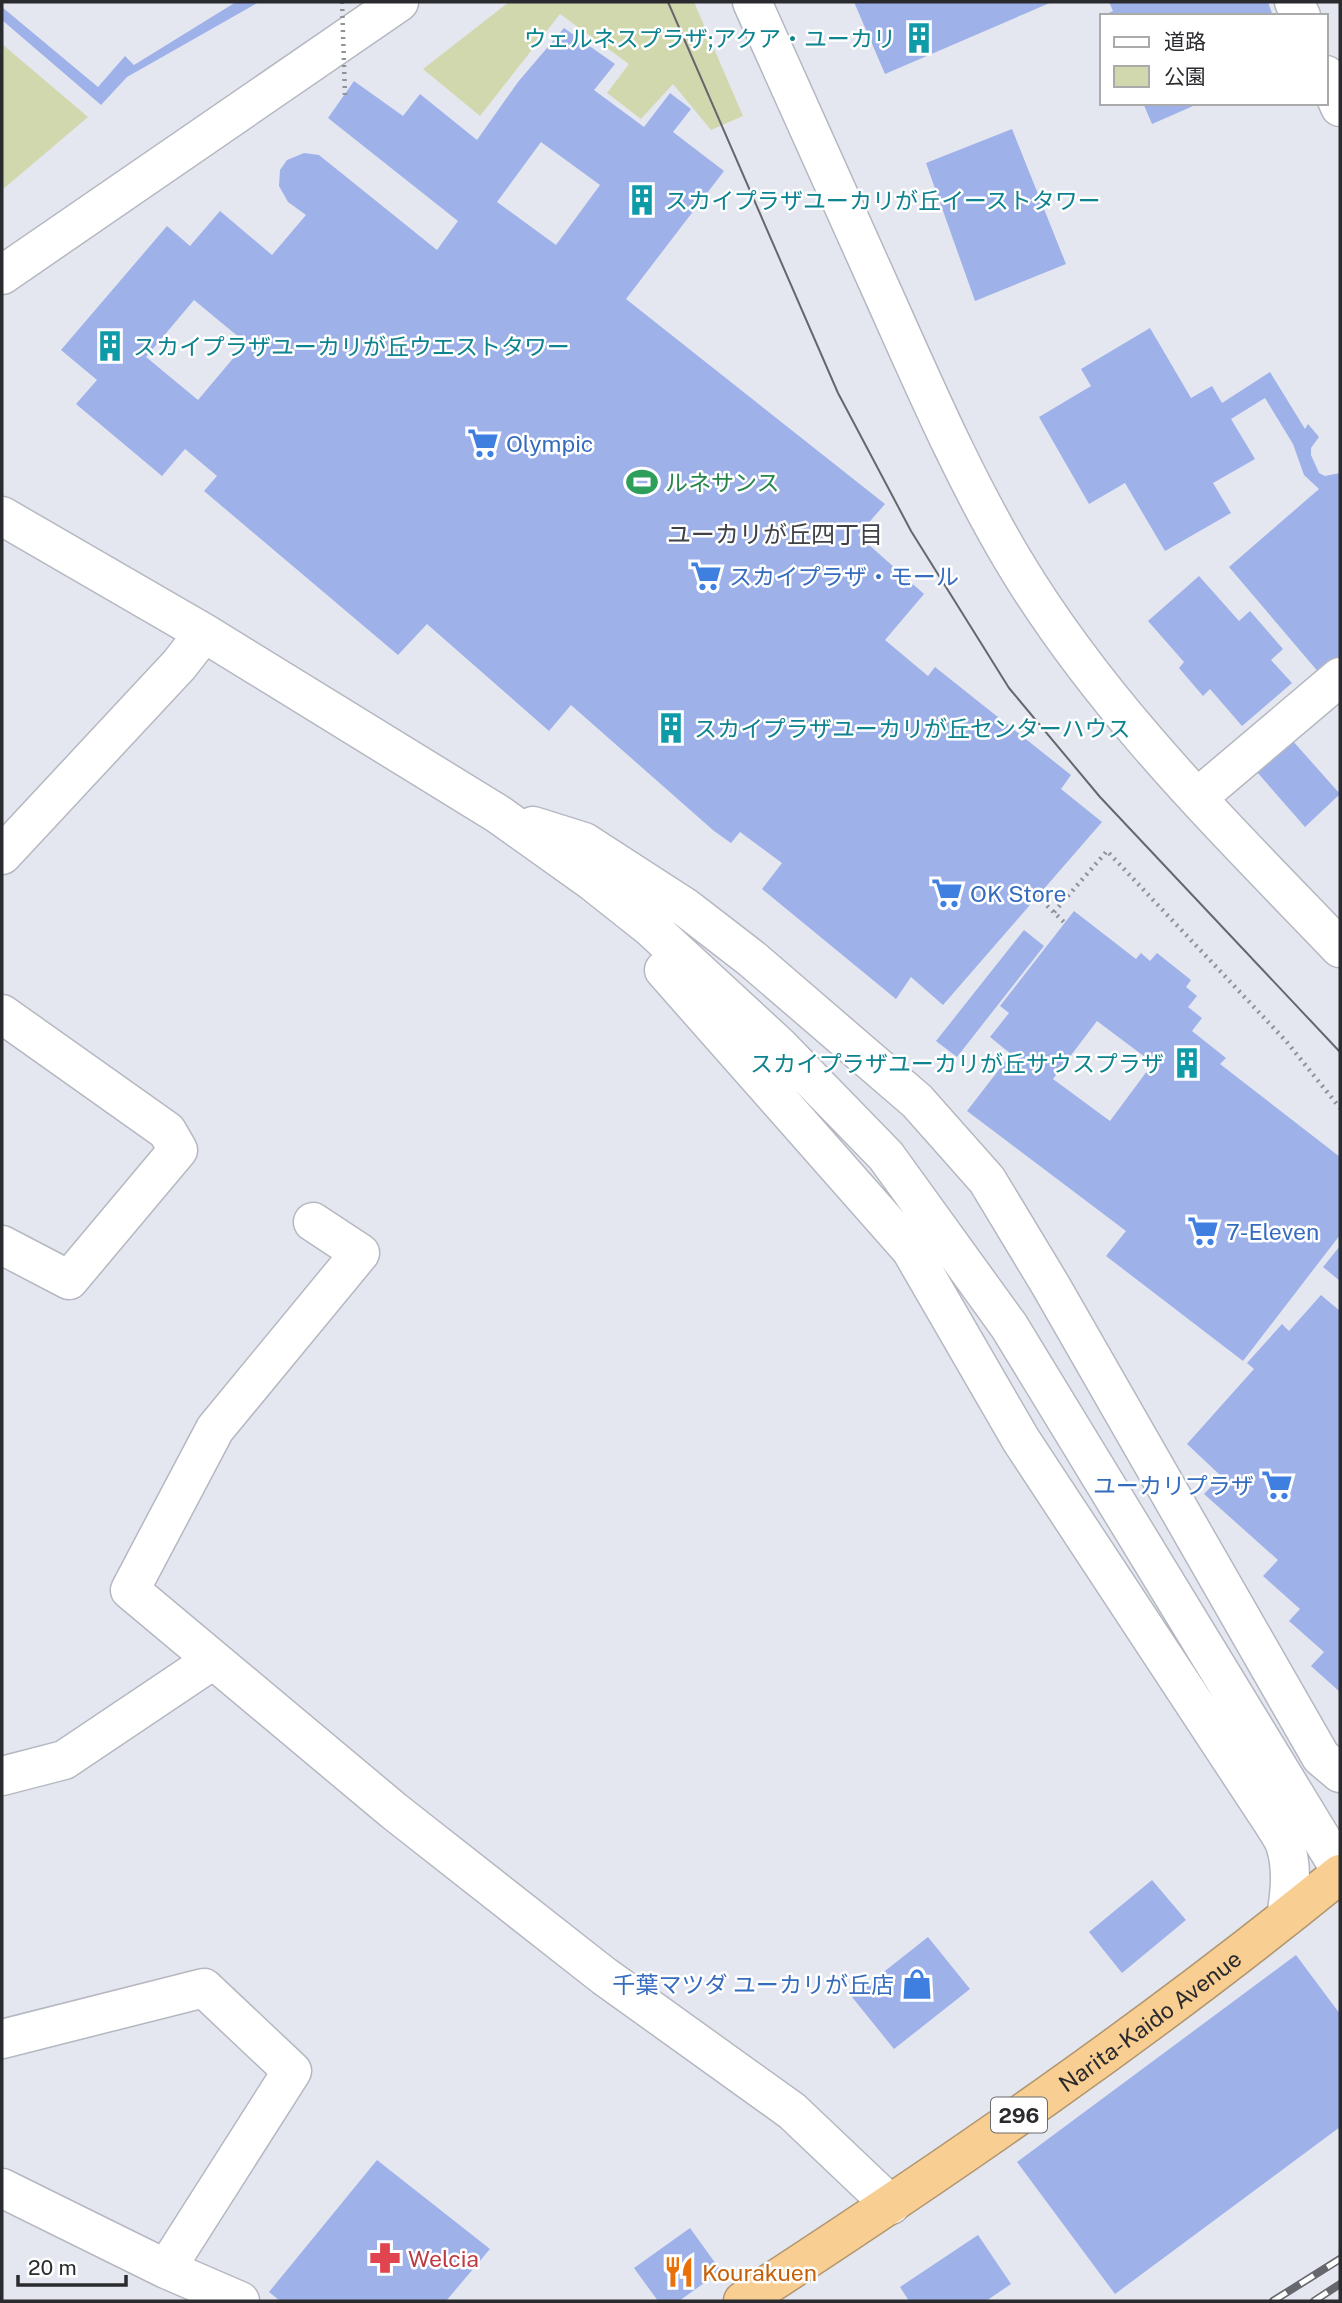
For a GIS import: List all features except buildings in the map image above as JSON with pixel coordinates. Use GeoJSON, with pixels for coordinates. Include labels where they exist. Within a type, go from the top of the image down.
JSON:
{"type":"FeatureCollection","features":[{"type":"Feature","properties":{"kind":"highway","name":"Narita-Kaido Avenue"},"geometry":{"type":"LineString","coordinates":[[743,2301],[891,2205],[1135,2033],[1340,1874]]}},
{"type":"Feature","properties":{"kind":"street"},"geometry":{"type":"LineString","coordinates":[[2,275],[399,2]]}},
{"type":"Feature","properties":{"kind":"street"},"geometry":{"type":"LineString","coordinates":[[752,2],[913,362],[970,482],[1014,561],[1062,633],[1119,709],[1197,798],[1340,948]]}},
{"type":"Feature","properties":{"kind":"street"},"geometry":{"type":"LineString","coordinates":[[1328,80],[1340,107]]}},
{"type":"Feature","properties":{"kind":"street"},"geometry":{"type":"LineString","coordinates":[[2,516],[204,633],[498,814],[592,881],[649,927],[779,1046],[886,1156],[1009,1326],[1340,1869]]}},
{"type":"Feature","properties":{"kind":"street"},"geometry":{"type":"LineString","coordinates":[[2,855],[179,665],[204,633]]}},
{"type":"Feature","properties":{"kind":"street"},"geometry":{"type":"LineString","coordinates":[[1197,798],[1340,677]]}},
{"type":"Feature","properties":{"kind":"street"},"geometry":{"type":"LineString","coordinates":[[498,814],[584,842],[686,908],[752,959],[917,1101],[987,1180],[1051,1286],[1321,1757],[1340,1773]]}},
{"type":"Feature","properties":{"kind":"street"},"geometry":{"type":"LineString","coordinates":[[592,881],[600,897],[911,1250],[1021,1440],[1249,1785],[1285,1844],[1290,1888],[1286,1917]]}},
{"type":"Feature","properties":{"kind":"street"},"geometry":{"type":"LineString","coordinates":[[2,1014],[167,1131],[178,1150],[69,1280],[2,1245]]}},
{"type":"Feature","properties":{"kind":"street"},"geometry":{"type":"LineString","coordinates":[[313,1222],[360,1253],[215,1429],[130,1591],[394,1811],[604,1976],[792,2111],[891,2205]]}},
{"type":"Feature","properties":{"kind":"street"},"geometry":{"type":"LineString","coordinates":[[2,1776],[64,1760],[214,1660]]}},
{"type":"Feature","properties":{"kind":"street"},"geometry":{"type":"LineString","coordinates":[[2,2039],[204,1987],[292,2071],[166,2269]]}},
{"type":"Feature","properties":{"kind":"street"},"geometry":{"type":"LineString","coordinates":[[2,2189],[166,2269],[240,2301]]}},
{"type":"Feature","properties":{"kind":"path"},"geometry":{"type":"LineString","coordinates":[[342,2],[345,95]]}},
{"type":"Feature","properties":{"kind":"path"},"geometry":{"type":"LineString","coordinates":[[1054,912],[1107,852],[1286,1041],[1340,1108]]}},
{"type":"Feature","properties":{"kind":"path"},"geometry":{"type":"LineString","coordinates":[[1037,896],[1065,923]]}},
{"type":"Feature","properties":{"kind":"green space"},"geometry":{"type":"Polygon","coordinates":[[[509,2],[694,2],[743,116],[711,130],[673,84],[641,119],[607,93],[629,64],[560,14],[480,116],[423,69],[509,2]]]}},
{"type":"Feature","properties":{"kind":"green space"},"geometry":{"type":"Polygon","coordinates":[[[2,44],[88,117],[2,190],[2,44]]]}},
{"type":"Feature","properties":{"kind":"tram line"},"geometry":{"type":"LineString","coordinates":[[668,2],[838,393],[911,531],[1009,688],[1100,797],[1340,1052]]}},
{"type":"Feature","properties":{"kind":"railway"},"geometry":{"type":"LineString","coordinates":[[1273,2301],[1340,2259]]}},
{"type":"Feature","properties":{"kind":"railway"},"geometry":{"type":"LineString","coordinates":[[1314,2301],[1340,2284]]}},
{"type":"Feature","properties":{"kind":"place","name":"ウェルネスプラザ;アクア・ユーカリ"},"geometry":{"type":"Point","coordinates":[919,38]}},
{"type":"Feature","properties":{"kind":"place","name":"スカイプラザユーカリが丘イーストタワー"},"geometry":{"type":"Point","coordinates":[642,200]}},
{"type":"Feature","properties":{"kind":"place","name":"スカイプラザユーカリが丘ウエストタワー"},"geometry":{"type":"Point","coordinates":[110,346]}},
{"type":"Feature","properties":{"kind":"place","name":"Olympic"},"geometry":{"type":"Point","coordinates":[483,443]}},
{"type":"Feature","properties":{"kind":"place","name":"ルネサンス"},"geometry":{"type":"Point","coordinates":[642,482]}},
{"type":"Feature","properties":{"kind":"place","name":"スカイプラザ・モール"},"geometry":{"type":"Point","coordinates":[706,576]}},
{"type":"Feature","properties":{"kind":"place","name":"スカイプラザユーカリが丘センターハウス"},"geometry":{"type":"Point","coordinates":[671,728]}},
{"type":"Feature","properties":{"kind":"place","name":"OK Store"},"geometry":{"type":"Point","coordinates":[947,893]}},
{"type":"Feature","properties":{"kind":"place","name":"スカイプラザユーカリが丘サウスプラザ"},"geometry":{"type":"Point","coordinates":[1187,1063]}},
{"type":"Feature","properties":{"kind":"place","name":"7-Eleven"},"geometry":{"type":"Point","coordinates":[1203,1231]}},
{"type":"Feature","properties":{"kind":"place","name":"ユーカリプラザ"},"geometry":{"type":"Point","coordinates":[1277,1485]}},
{"type":"Feature","properties":{"kind":"place","name":"千葉マツダ ユーカリが丘店"},"geometry":{"type":"Point","coordinates":[917,1984]}},
{"type":"Feature","properties":{"kind":"place","name":"Welcia"},"geometry":{"type":"Point","coordinates":[385,2258]}},
{"type":"Feature","properties":{"kind":"place","name":"Kourakuen"},"geometry":{"type":"Point","coordinates":[679,2272]}},
{"type":"Feature","properties":{"kind":"district","name":"ユーカリが丘四丁目"},"geometry":{"type":"Point","coordinates":[775,534]}}]}
